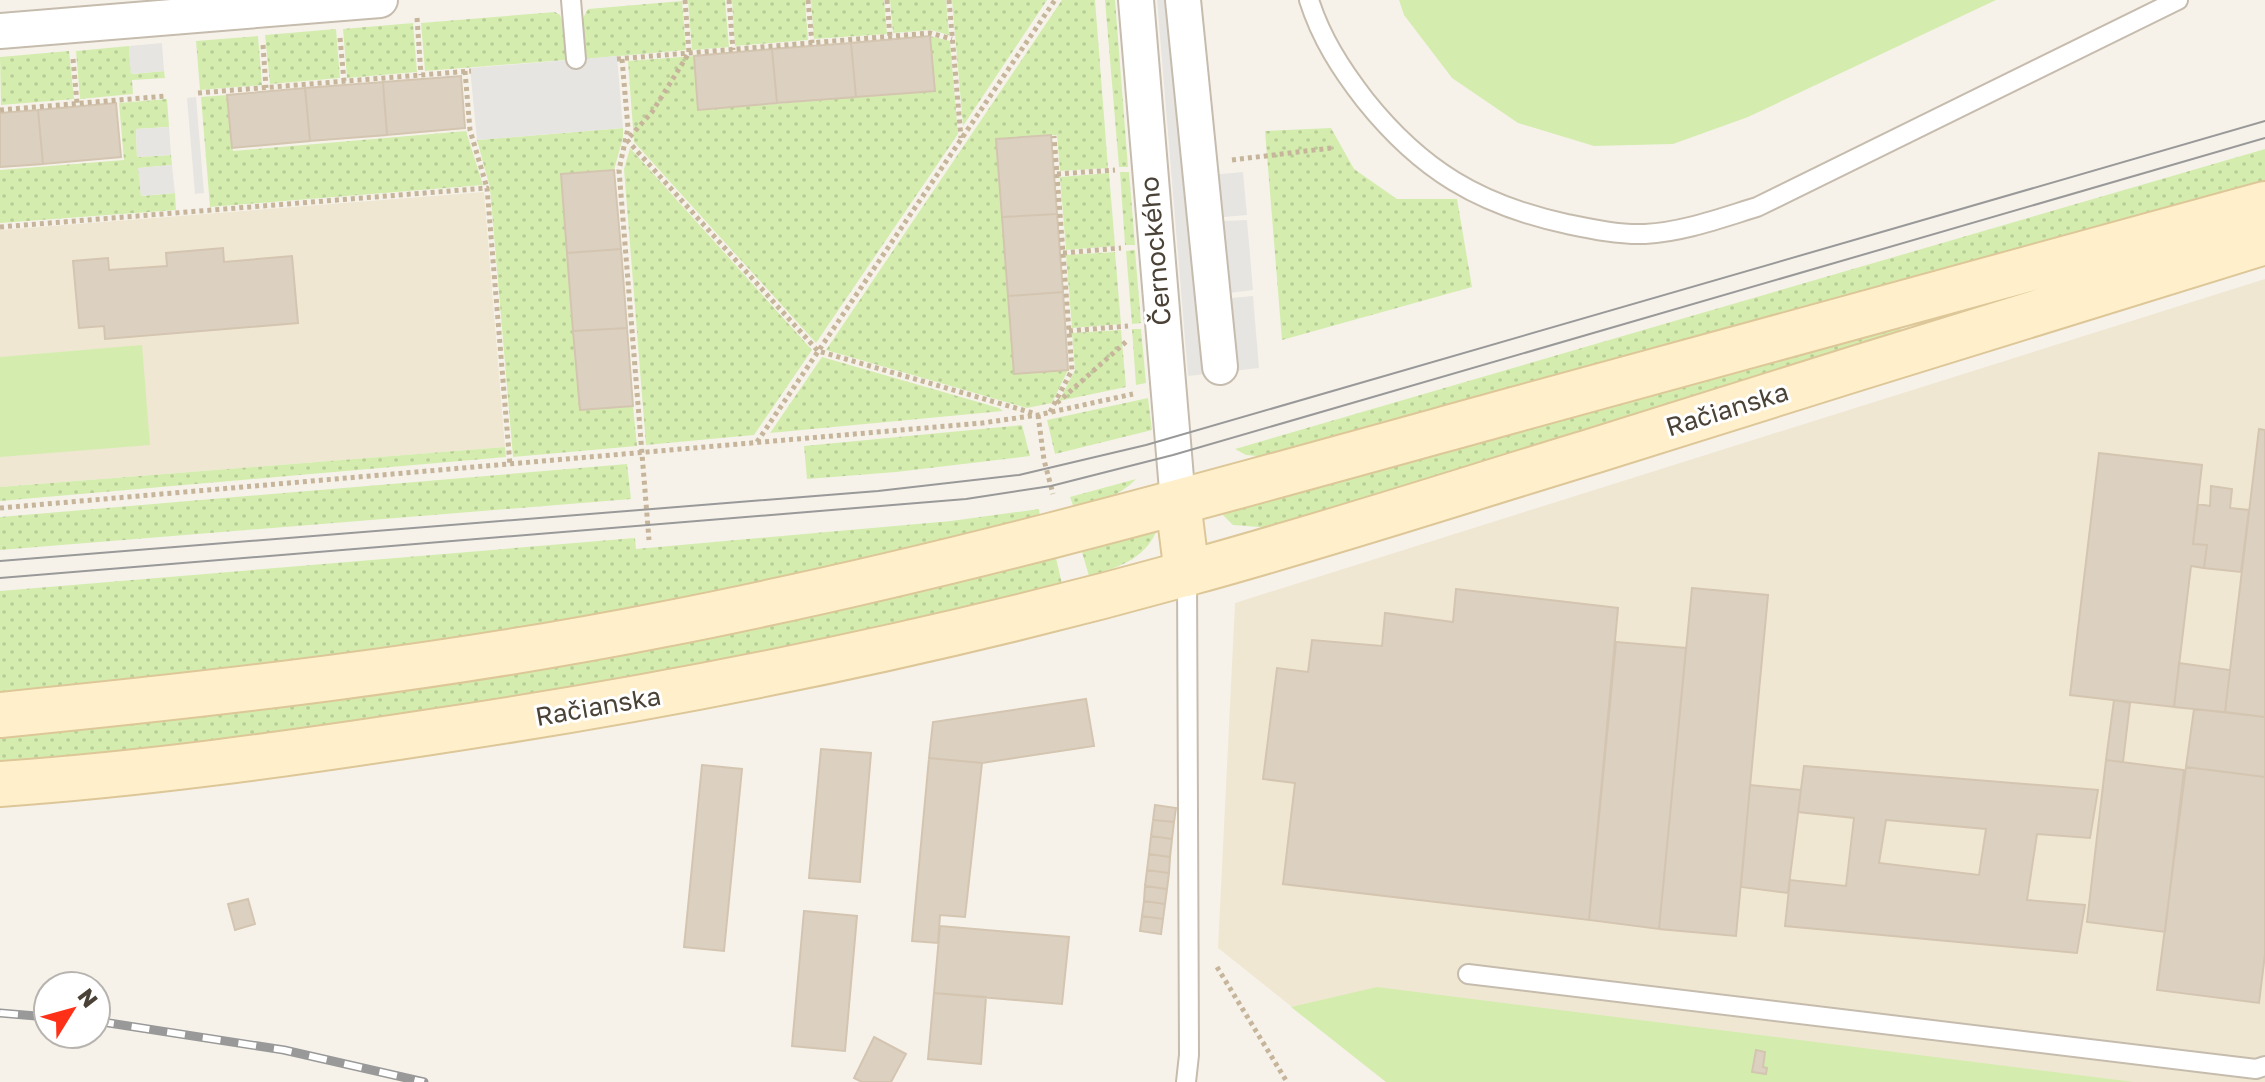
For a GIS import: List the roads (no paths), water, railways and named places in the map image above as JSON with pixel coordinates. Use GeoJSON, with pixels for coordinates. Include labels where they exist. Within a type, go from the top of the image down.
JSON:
{"type":"FeatureCollection","features":[{"type":"Feature","properties":{"kind":"main road","name":"Račianska"},"geometry":{"type":"LineString","coordinates":[[0,715],[328,678],[611,635],[798,597],[1063,534],[2265,204]]}},
{"type":"Feature","properties":{"kind":"main road","name":"Račianska"},"geometry":{"type":"LineString","coordinates":[[0,784],[76,778],[349,745],[667,694],[951,633],[1187,574],[1357,524],[2265,242]]}},
{"type":"Feature","properties":{"kind":"main road"},"geometry":{"type":"LineString","coordinates":[[1178,502],[1187,574]]}},
{"type":"Feature","properties":{"kind":"street"},"geometry":{"type":"LineString","coordinates":[[0,31],[380,0]]}},
{"type":"Feature","properties":{"kind":"street","name":"Černockého"},"geometry":{"type":"LineString","coordinates":[[1136,0],[1178,502]]}},
{"type":"Feature","properties":{"kind":"street"},"geometry":{"type":"LineString","coordinates":[[1183,0],[1220,367]]}},
{"type":"Feature","properties":{"kind":"lane"},"geometry":{"type":"LineString","coordinates":[[571,0],[576,59]]}},
{"type":"Feature","properties":{"kind":"lane"},"geometry":{"type":"LineString","coordinates":[[1309,0],[1319,30],[1347,77],[1393,135],[1446,178],[1491,202],[1534,217],[1590,229],[1645,234],[1704,223],[1757,207],[2178,0]]}},
{"type":"Feature","properties":{"kind":"lane"},"geometry":{"type":"LineString","coordinates":[[1186,1082],[1189,1055],[1187,574]]}},
{"type":"Feature","properties":{"kind":"lane"},"geometry":{"type":"LineString","coordinates":[[1468,974],[2256,1069],[2265,1066]]}},
{"type":"Feature","properties":{"kind":"tram line"},"geometry":{"type":"LineString","coordinates":[[0,561],[878,491],[1019,475],[1146,445],[2265,121]]}},
{"type":"Feature","properties":{"kind":"tram line"},"geometry":{"type":"LineString","coordinates":[[0,578],[966,499],[1051,486],[1173,455],[2265,138]]}},
{"type":"Feature","properties":{"kind":"railway"},"geometry":{"type":"LineString","coordinates":[[0,1013],[32,1016]]}},
{"type":"Feature","properties":{"kind":"railway"},"geometry":{"type":"LineString","coordinates":[[112,1023],[284,1050],[424,1082]]}}]}
